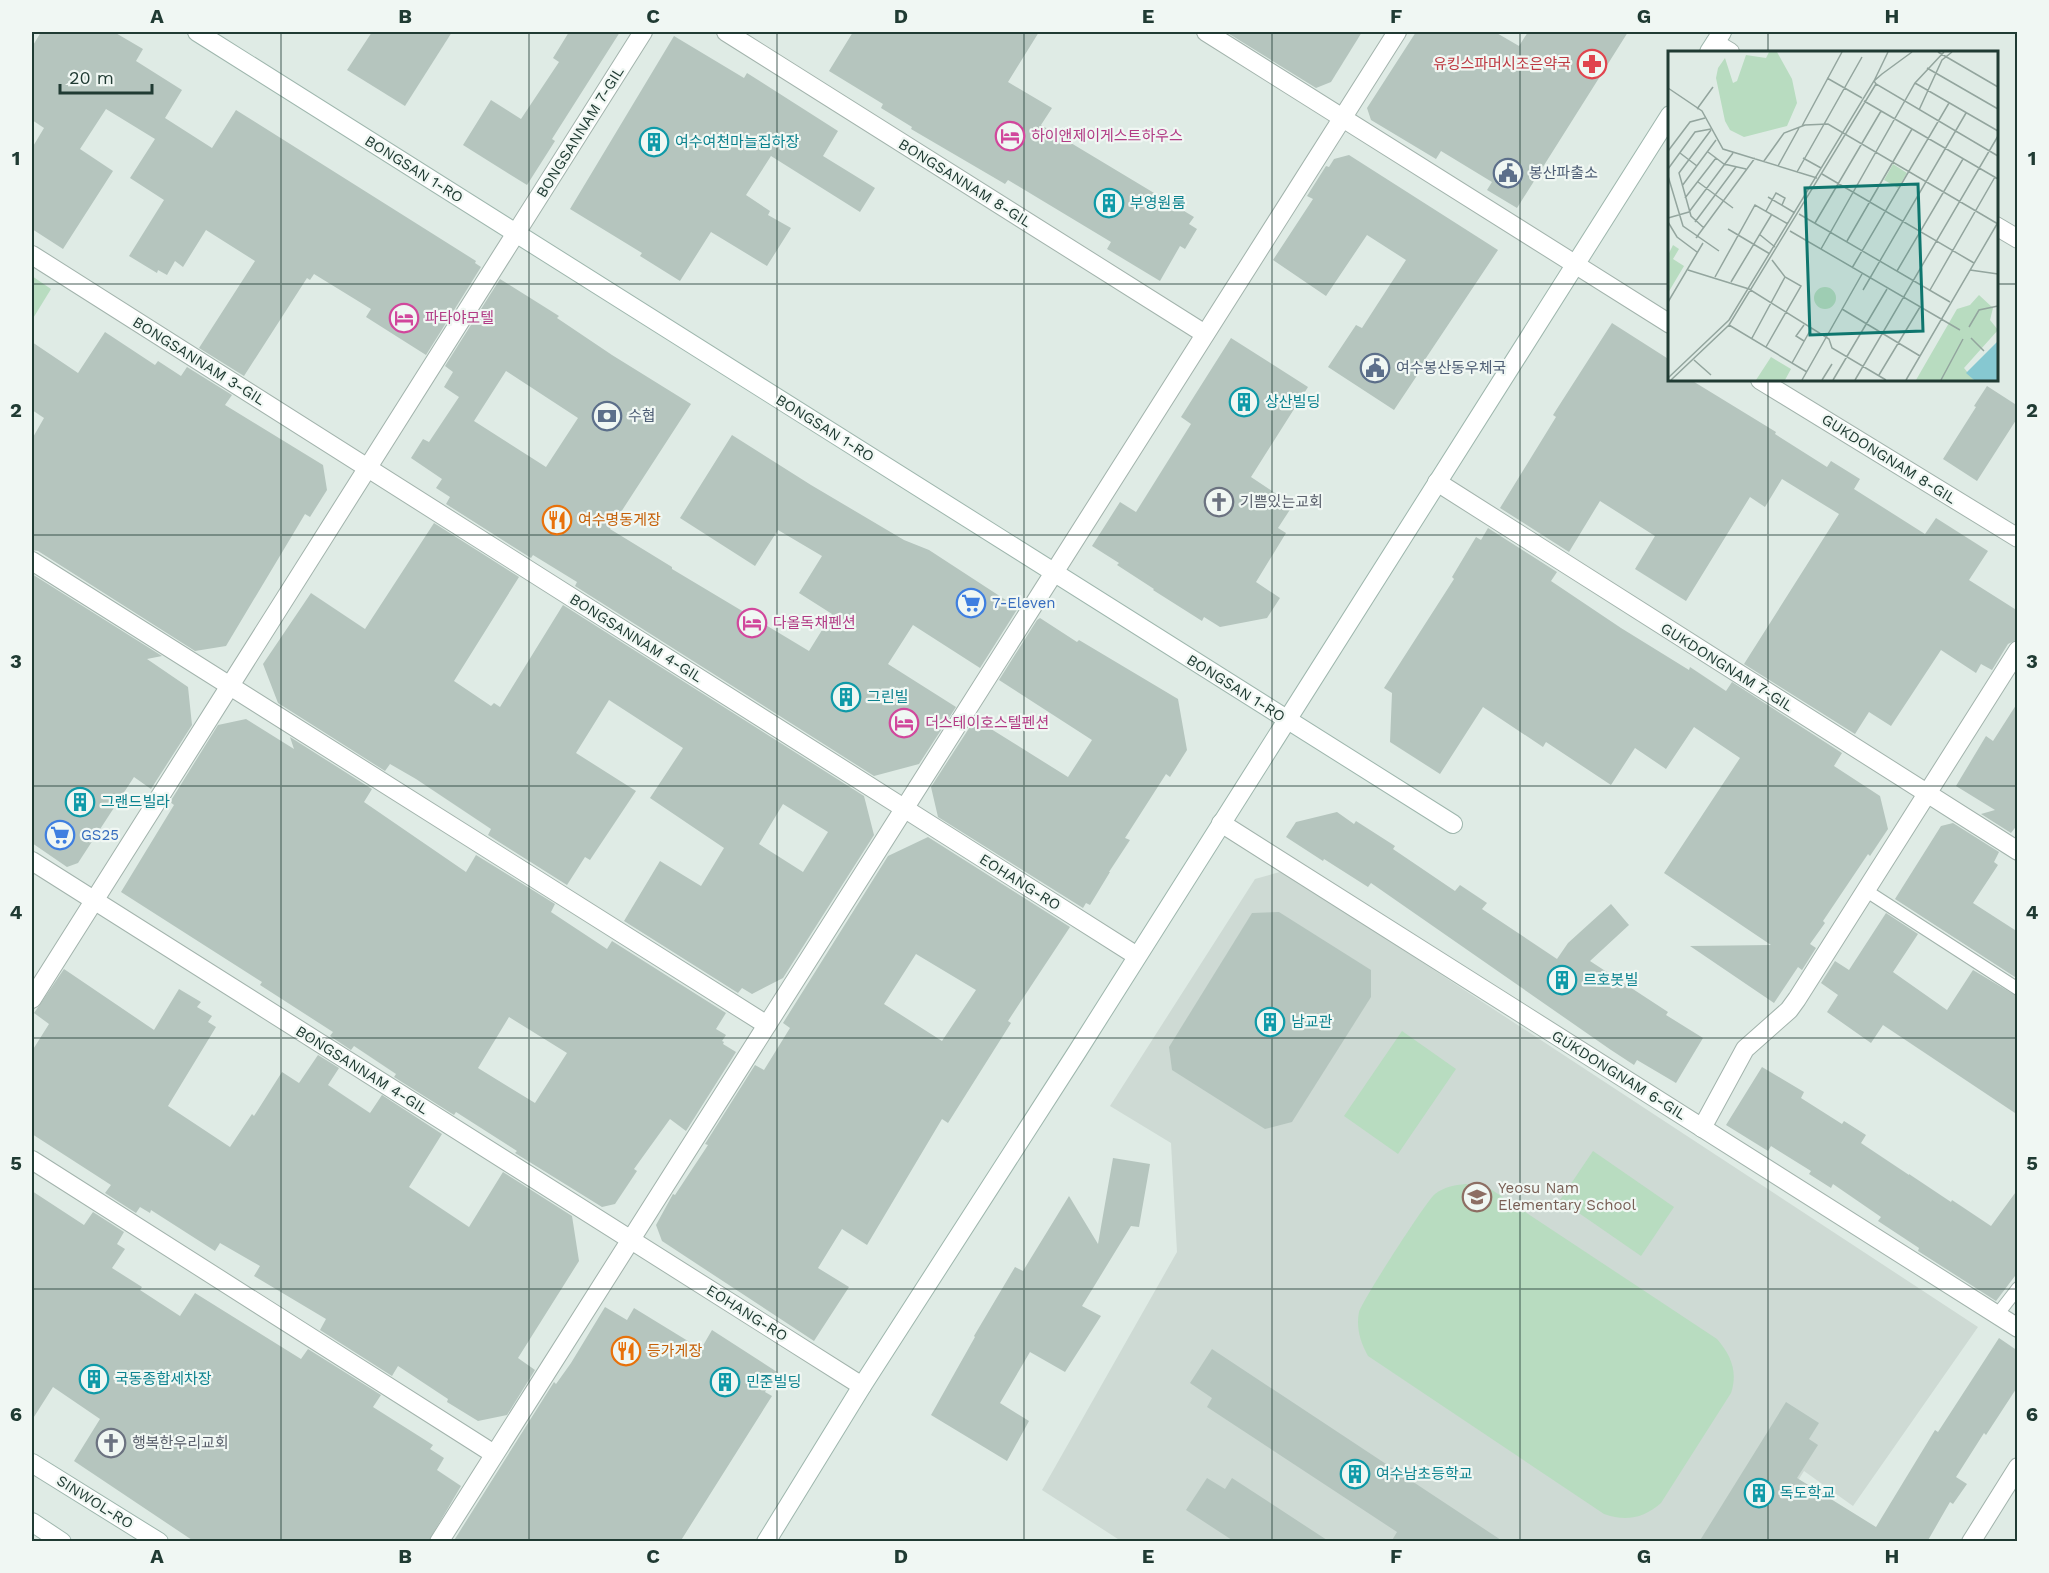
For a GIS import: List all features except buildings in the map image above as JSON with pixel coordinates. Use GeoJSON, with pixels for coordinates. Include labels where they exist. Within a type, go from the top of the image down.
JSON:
{"type":"FeatureCollection","features":[{"type":"Feature","properties":{"kind":"street","name":"BONGSAN 1-RO"},"geometry":{"type":"LineString","coordinates":[[197,32],[1453,824]]}},
{"type":"Feature","properties":{"kind":"street","name":"BONGSANNAM 7-GIL"},"geometry":{"type":"LineString","coordinates":[[516,233],[644,32]]}},
{"type":"Feature","properties":{"kind":"street","name":"BONGSANNAM 8-GIL"},"geometry":{"type":"LineString","coordinates":[[726,32],[1205,334]]}},
{"type":"Feature","properties":{"kind":"street"},"geometry":{"type":"LineString","coordinates":[[1206,32],[1668,323]]}},
{"type":"Feature","properties":{"kind":"street"},"geometry":{"type":"LineString","coordinates":[[439,1542],[1397,32]]}},
{"type":"Feature","properties":{"kind":"street"},"geometry":{"type":"LineString","coordinates":[[766,1542],[862,1386],[1668,118]]}},
{"type":"Feature","properties":{"kind":"street"},"geometry":{"type":"LineString","coordinates":[[1998,227],[2018,239]]}},
{"type":"Feature","properties":{"kind":"street"},"geometry":{"type":"LineString","coordinates":[[32,999],[516,233]]}},
{"type":"Feature","properties":{"kind":"street","name":"BONGSANNAM 3-GIL"},"geometry":{"type":"LineString","coordinates":[[32,255],[367,468]]}},
{"type":"Feature","properties":{"kind":"street","name":"GUKDONGNAM 8-GIL"},"geometry":{"type":"LineString","coordinates":[[1762,381],[2018,538]]}},
{"type":"Feature","properties":{"kind":"street","name":"BONGSANNAM 4-GIL"},"geometry":{"type":"LineString","coordinates":[[367,468],[904,808]]}},
{"type":"Feature","properties":{"kind":"street","name":"GUKDONGNAM 7-GIL"},"geometry":{"type":"LineString","coordinates":[[1437,483],[2018,851]]}},
{"type":"Feature","properties":{"kind":"street"},"geometry":{"type":"LineString","coordinates":[[32,561],[767,1025]]}},
{"type":"Feature","properties":{"kind":"street"},"geometry":{"type":"LineString","coordinates":[[1702,1128],[1745,1049],[1797,999],[2018,650]]}},
{"type":"Feature","properties":{"kind":"street","name":"EOHANG-RO"},"geometry":{"type":"LineString","coordinates":[[904,808],[1137,956]]}},
{"type":"Feature","properties":{"kind":"street","name":"GUKDONGNAM 6-GIL"},"geometry":{"type":"LineString","coordinates":[[1221,824],[2018,1328]]}},
{"type":"Feature","properties":{"kind":"street"},"geometry":{"type":"LineString","coordinates":[[32,861],[94,900]]}},
{"type":"Feature","properties":{"kind":"street","name":"BONGSANNAM 4-GIL"},"geometry":{"type":"LineString","coordinates":[[94,900],[631,1240]]}},
{"type":"Feature","properties":{"kind":"street"},"geometry":{"type":"LineString","coordinates":[[32,1160],[494,1454]]}},
{"type":"Feature","properties":{"kind":"street","name":"EOHANG-RO"},"geometry":{"type":"LineString","coordinates":[[631,1240],[862,1386]]}},
{"type":"Feature","properties":{"kind":"street","name":"SINWOL-RO"},"geometry":{"type":"LineString","coordinates":[[32,1463],[159,1542]]}},
{"type":"Feature","properties":{"kind":"street"},"geometry":{"type":"LineString","coordinates":[[1971,1542],[2018,1467]]}},
{"type":"Feature","properties":{"kind":"street"},"geometry":{"type":"LineString","coordinates":[[32,1522],[62,1542]]}},
{"type":"Feature","properties":{"kind":"lane"},"geometry":{"type":"LineString","coordinates":[[1865,890],[2018,989]]}},
{"type":"Feature","properties":{"kind":"lane"},"geometry":{"type":"LineString","coordinates":[[1997,1315],[2018,1288]]}},
{"type":"Feature","properties":{"kind":"shaded area","name":"Yeosu Nam Elementary School"},"geometry":{"type":"Polygon","coordinates":[[[1283,871],[1978,1327],[1853,1506],[1804,1471],[1760,1541],[1121,1541],[1042,1490],[1177,1252],[1171,1143],[1110,1106],[1255,879],[1283,871]]]}},
{"type":"Feature","properties":{"kind":"green space"},"geometry":{"type":"Polygon","coordinates":[[[32,276],[51,289],[32,320],[32,276]]]}},
{"type":"Feature","properties":{"kind":"green space"},"geometry":{"type":"Polygon","coordinates":[[[1402,1031],[1456,1069],[1398,1154],[1344,1116],[1402,1031]]]}},
{"type":"Feature","properties":{"kind":"green space"},"geometry":{"type":"Polygon","coordinates":[[[1593,1151],[1674,1207],[1641,1256],[1560,1200],[1593,1151]]]}},
{"type":"Feature","properties":{"kind":"green space"},"geometry":{"type":"Polygon","coordinates":[[[1466,1184],[1489,1188],[1717,1339],[1726,1351],[1732,1364],[1734,1378],[1731,1393],[1661,1503],[1648,1512],[1627,1518],[1604,1514],[1368,1356],[1358,1329],[1359,1312],[1363,1304],[1435,1194],[1453,1186],[1466,1184]]]}},
{"type":"Feature","properties":{"kind":"place","name":"유킹스파머시조은약국"},"geometry":{"type":"Point","coordinates":[1592,64]}},
{"type":"Feature","properties":{"kind":"place","name":"하이앤제이게스트하우스"},"geometry":{"type":"Point","coordinates":[1010,136]}},
{"type":"Feature","properties":{"kind":"place","name":"여수여천마늘집하장"},"geometry":{"type":"Point","coordinates":[654,142]}},
{"type":"Feature","properties":{"kind":"place","name":"봉산파출소"},"geometry":{"type":"Point","coordinates":[1508,173]}},
{"type":"Feature","properties":{"kind":"place","name":"부영원룸"},"geometry":{"type":"Point","coordinates":[1109,203]}},
{"type":"Feature","properties":{"kind":"place","name":"파타야모텔"},"geometry":{"type":"Point","coordinates":[404,318]}},
{"type":"Feature","properties":{"kind":"place","name":"여수봉산동우체국"},"geometry":{"type":"Point","coordinates":[1375,368]}},
{"type":"Feature","properties":{"kind":"place","name":"상산빌딩"},"geometry":{"type":"Point","coordinates":[1244,402]}},
{"type":"Feature","properties":{"kind":"place","name":"수협"},"geometry":{"type":"Point","coordinates":[607,416]}},
{"type":"Feature","properties":{"kind":"place","name":"기쁨있는교회"},"geometry":{"type":"Point","coordinates":[1219,502]}},
{"type":"Feature","properties":{"kind":"place","name":"여수명동게장"},"geometry":{"type":"Point","coordinates":[557,520]}},
{"type":"Feature","properties":{"kind":"place","name":"7-Eleven"},"geometry":{"type":"Point","coordinates":[971,603]}},
{"type":"Feature","properties":{"kind":"place","name":"다올독채펜션"},"geometry":{"type":"Point","coordinates":[752,623]}},
{"type":"Feature","properties":{"kind":"place","name":"그린빌"},"geometry":{"type":"Point","coordinates":[846,697]}},
{"type":"Feature","properties":{"kind":"place","name":"더스테이호스텔펜션"},"geometry":{"type":"Point","coordinates":[904,723]}},
{"type":"Feature","properties":{"kind":"place","name":"그랜드빌라"},"geometry":{"type":"Point","coordinates":[80,802]}},
{"type":"Feature","properties":{"kind":"place","name":"GS25"},"geometry":{"type":"Point","coordinates":[60,835]}},
{"type":"Feature","properties":{"kind":"place","name":"르호봇빌"},"geometry":{"type":"Point","coordinates":[1562,980]}},
{"type":"Feature","properties":{"kind":"place","name":"남교관"},"geometry":{"type":"Point","coordinates":[1270,1022]}},
{"type":"Feature","properties":{"kind":"place","name":"Yeosu Nam Elementary School"},"geometry":{"type":"Point","coordinates":[1477,1197]}},
{"type":"Feature","properties":{"kind":"place","name":"등가게장"},"geometry":{"type":"Point","coordinates":[626,1351]}},
{"type":"Feature","properties":{"kind":"place","name":"국동종합세차장"},"geometry":{"type":"Point","coordinates":[94,1379]}},
{"type":"Feature","properties":{"kind":"place","name":"민준빌딩"},"geometry":{"type":"Point","coordinates":[725,1382]}},
{"type":"Feature","properties":{"kind":"place","name":"행복한우리교회"},"geometry":{"type":"Point","coordinates":[111,1443]}},
{"type":"Feature","properties":{"kind":"place","name":"여수남초등학교"},"geometry":{"type":"Point","coordinates":[1355,1474]}},
{"type":"Feature","properties":{"kind":"place","name":"독도학교"},"geometry":{"type":"Point","coordinates":[1759,1493]}}]}
